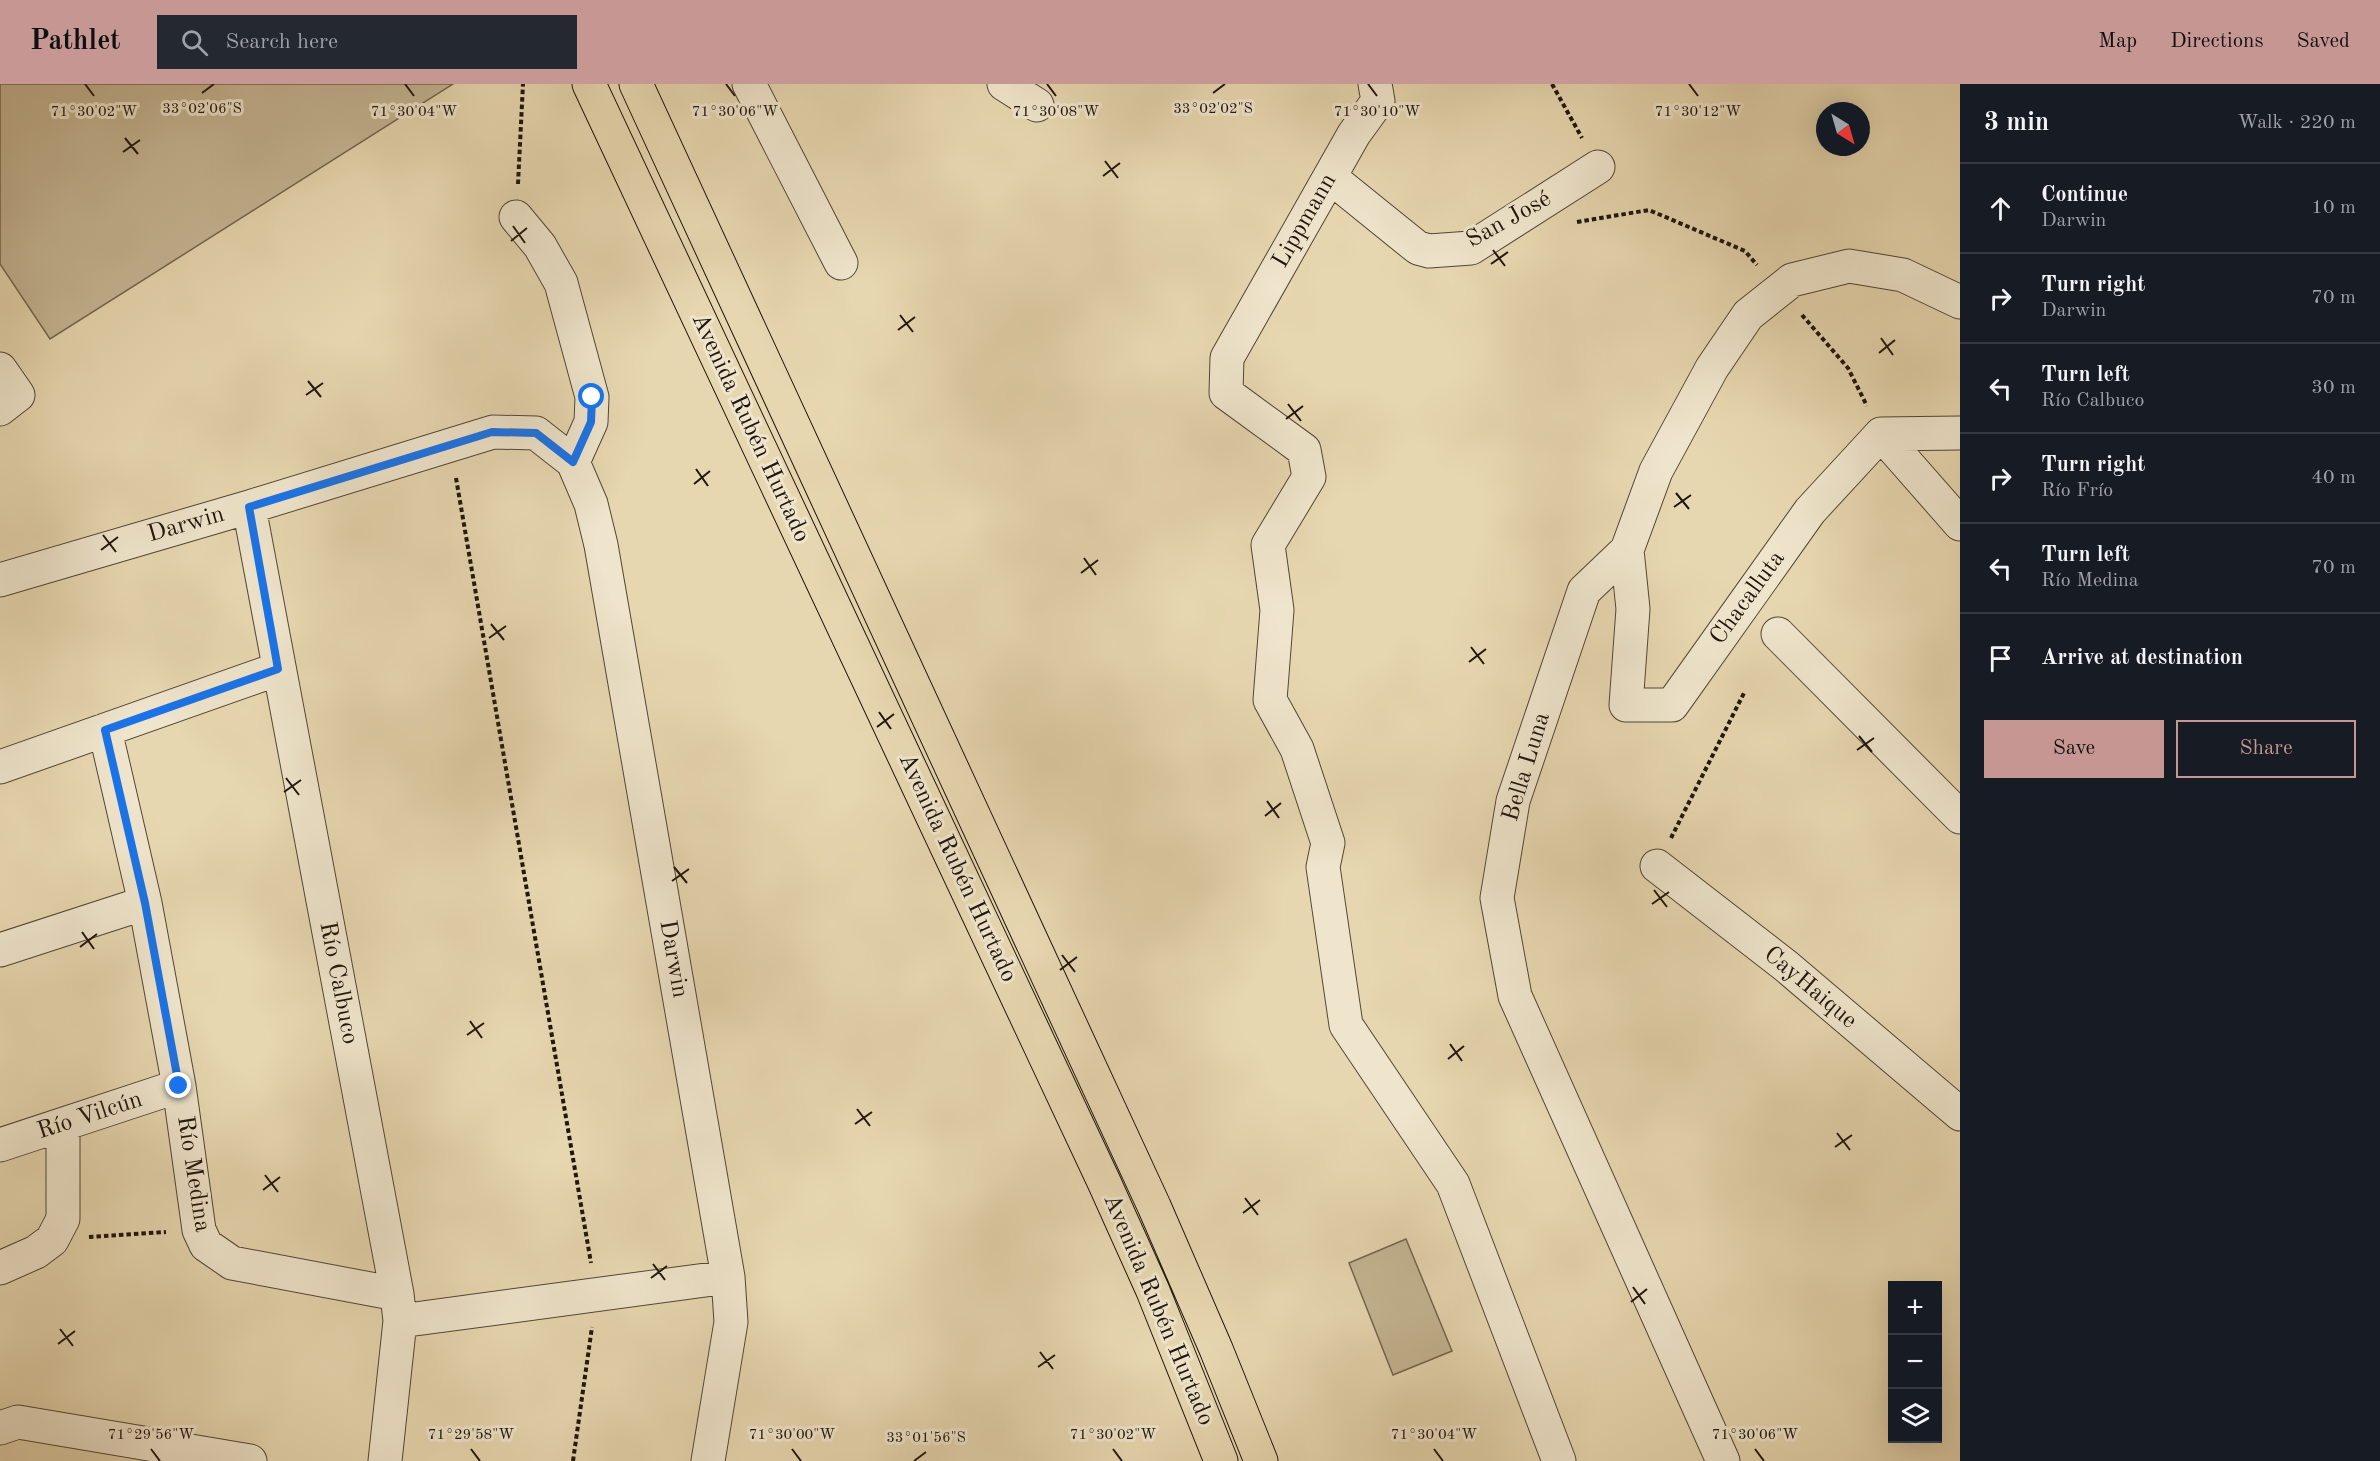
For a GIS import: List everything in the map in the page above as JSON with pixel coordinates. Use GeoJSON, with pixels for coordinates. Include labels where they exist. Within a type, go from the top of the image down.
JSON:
{"type":"FeatureCollection","features":[{"type":"Feature","properties":{"kind":"highway","name":"Avenida Rubén Hurtado"},"geometry":{"type":"LineString","coordinates":[[589,84],[1104,1182],[1157,1301],[1221,1461]]}},
{"type":"Feature","properties":{"kind":"highway","name":"Avenida Rubén Hurtado"},"geometry":{"type":"LineString","coordinates":[[636,84],[1154,1206],[1216,1349],[1261,1461]]}},
{"type":"Feature","properties":{"kind":"street"},"geometry":{"type":"LineString","coordinates":[[749,84],[841,263]]}},
{"type":"Feature","properties":{"kind":"street"},"geometry":{"type":"LineString","coordinates":[[1004,84],[1037,105]]}},
{"type":"Feature","properties":{"kind":"street","name":"Lippmann"},"geometry":{"type":"LineString","coordinates":[[1374,84],[1378,101],[1354,134],[1227,358],[1226,393],[1304,450],[1308,462],[1309,477],[1268,545],[1277,610],[1270,700],[1297,748],[1328,843],[1323,867],[1346,1025],[1453,1184],[1559,1461]]}},
{"type":"Feature","properties":{"kind":"street","name":"San José"},"geometry":{"type":"LineString","coordinates":[[1330,177],[1418,248],[1429,251],[1471,248],[1598,167]]}},
{"type":"Feature","properties":{"kind":"street"},"geometry":{"type":"LineString","coordinates":[[516,217],[540,246],[561,283],[592,397],[591,422],[573,462]]}},
{"type":"Feature","properties":{"kind":"street","name":"Bella Luna"},"geometry":{"type":"LineString","coordinates":[[1723,1461],[1515,996],[1497,898],[1513,801],[1584,591],[1627,550],[1656,471],[1712,368],[1748,315],[1792,280],[1849,266],[1903,275],[1960,302]]}},
{"type":"Feature","properties":{"kind":"street"},"geometry":{"type":"LineString","coordinates":[[0,369],[18,395],[0,409]]}},
{"type":"Feature","properties":{"kind":"street","name":"Darwin"},"geometry":{"type":"LineString","coordinates":[[0,580],[249,507],[492,432],[536,433],[573,462],[591,504],[600,545],[728,1277],[731,1322],[708,1461]]}},
{"type":"Feature","properties":{"kind":"street"},"geometry":{"type":"LineString","coordinates":[[1881,434],[1960,433]]}},
{"type":"Feature","properties":{"kind":"street"},"geometry":{"type":"LineString","coordinates":[[1881,434],[1955,510]]}},
{"type":"Feature","properties":{"kind":"street","name":"Chacalluta"},"geometry":{"type":"LineString","coordinates":[[1627,550],[1633,609],[1626,705],[1672,705],[1810,511],[1881,434]]}},
{"type":"Feature","properties":{"kind":"street","name":"Río Calbuco"},"geometry":{"type":"LineString","coordinates":[[249,507],[398,1307],[385,1461]]}},
{"type":"Feature","properties":{"kind":"street"},"geometry":{"type":"LineString","coordinates":[[1778,634],[1960,817]]}},
{"type":"Feature","properties":{"kind":"street"},"geometry":{"type":"LineString","coordinates":[[0,767],[278,669]]}},
{"type":"Feature","properties":{"kind":"street","name":"Río Medina"},"geometry":{"type":"LineString","coordinates":[[105,730],[145,903],[179,1086],[199,1230],[206,1245],[232,1263],[398,1307],[597,1294],[728,1277]]}},
{"type":"Feature","properties":{"kind":"street","name":"CayHaique"},"geometry":{"type":"LineString","coordinates":[[1658,866],[1786,966],[1960,1114]]}},
{"type":"Feature","properties":{"kind":"street"},"geometry":{"type":"LineString","coordinates":[[0,950],[145,903]]}},
{"type":"Feature","properties":{"kind":"street","name":"Río Vilcún"},"geometry":{"type":"LineString","coordinates":[[0,1145],[179,1086]]}},
{"type":"Feature","properties":{"kind":"street"},"geometry":{"type":"LineString","coordinates":[[0,1268],[36,1252],[52,1240],[63,1220],[63,1126]]}},
{"type":"Feature","properties":{"kind":"street"},"geometry":{"type":"LineString","coordinates":[[0,1428],[18,1422],[250,1461]]}},
{"type":"Feature","properties":{"kind":"path"},"geometry":{"type":"LineString","coordinates":[[516,217],[523,84]]}},
{"type":"Feature","properties":{"kind":"path"},"geometry":{"type":"LineString","coordinates":[[1552,84],[1598,167]]}},
{"type":"Feature","properties":{"kind":"path"},"geometry":{"type":"LineString","coordinates":[[1568,224],[1649,210],[1745,251],[1848,368],[1881,434]]}},
{"type":"Feature","properties":{"kind":"path"},"geometry":{"type":"LineString","coordinates":[[450,445],[597,1294],[573,1461]]}},
{"type":"Feature","properties":{"kind":"path"},"geometry":{"type":"LineString","coordinates":[[1658,866],[1743,693]]}},
{"type":"Feature","properties":{"kind":"path"},"geometry":{"type":"LineString","coordinates":[[52,1240],[199,1230]]}},
{"type":"Feature","properties":{"kind":"shaded area"},"geometry":{"type":"Polygon","coordinates":[[[0,84],[453,84],[50,339],[0,264],[0,84]]]}},
{"type":"Feature","properties":{"kind":"shaded area"},"geometry":{"type":"Polygon","coordinates":[[[1406,1239],[1452,1351],[1393,1375],[1349,1263],[1406,1239]]]}},
{"type":"Feature","properties":{"kind":"route"},"geometry":{"type":"LineString","coordinates":[[179,1086],[145,903],[105,730],[278,669],[249,507],[492,432],[536,433],[573,462],[591,422],[592,397]]}}]}
